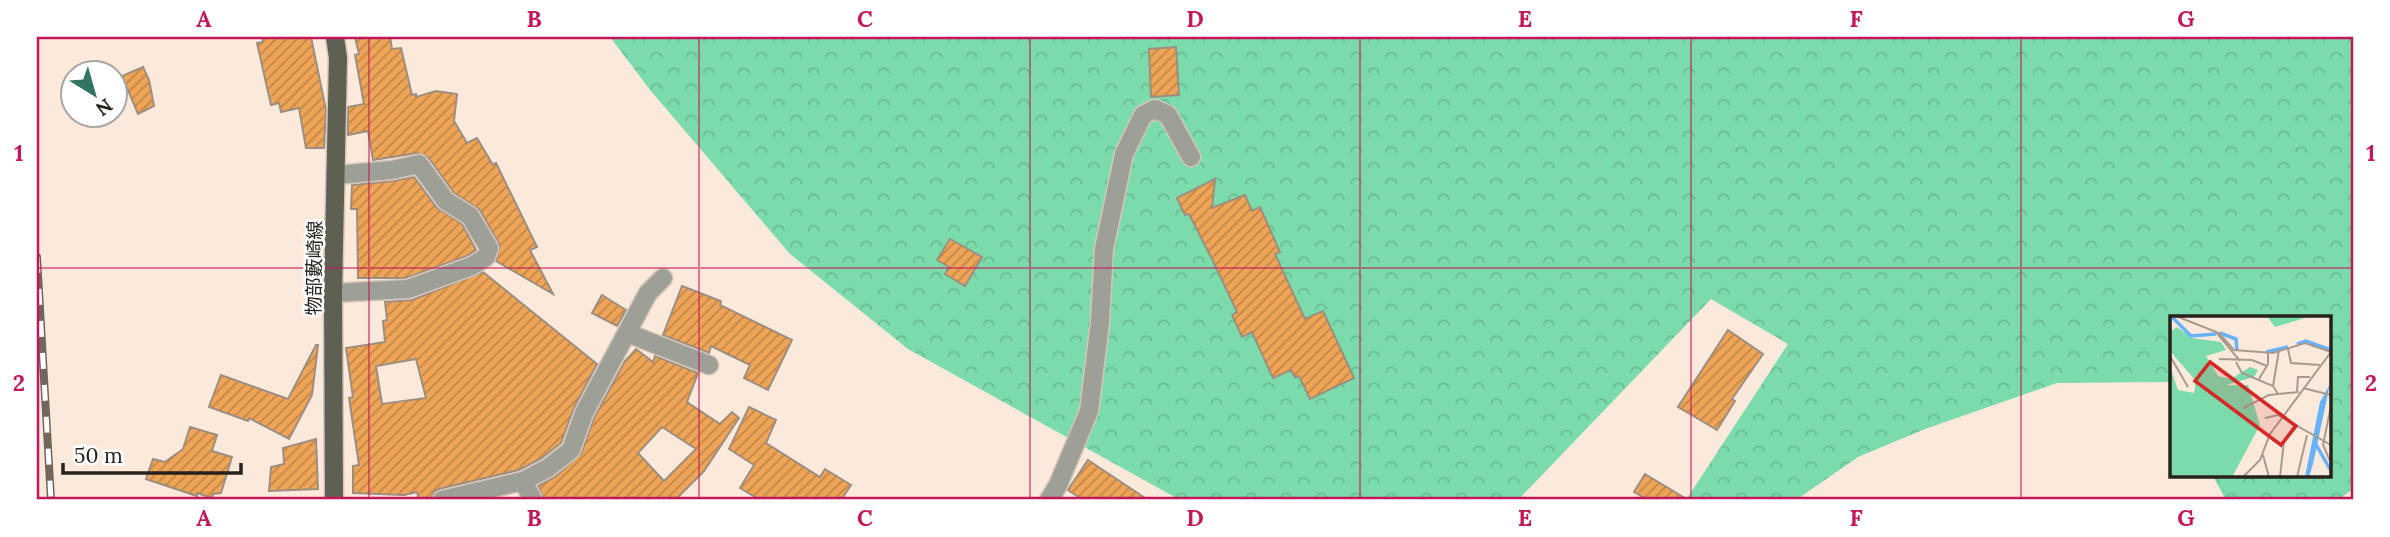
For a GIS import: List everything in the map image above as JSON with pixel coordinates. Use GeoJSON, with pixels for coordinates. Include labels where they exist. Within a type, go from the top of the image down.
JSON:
{"type":"FeatureCollection","features":[{"type":"Feature","properties":{"kind":"main road","name":"物部藪崎線"},"geometry":{"type":"LineString","coordinates":[[334,500],[333,293],[338,58],[335,37]]}},
{"type":"Feature","properties":{"kind":"street"},"geometry":{"type":"LineString","coordinates":[[1049,500],[1089,411],[1100,322],[1104,248],[1124,154],[1143,115],[1155,109],[1168,114],[1191,157]]}},
{"type":"Feature","properties":{"kind":"street"},"geometry":{"type":"LineString","coordinates":[[333,293],[408,289],[472,266],[486,257],[489,248],[470,216],[446,201],[419,164],[393,170],[337,175]]}},
{"type":"Feature","properties":{"kind":"street"},"geometry":{"type":"LineString","coordinates":[[442,500],[523,481],[548,468],[571,450],[584,413],[648,293],[663,278]]}},
{"type":"Feature","properties":{"kind":"street"},"geometry":{"type":"LineString","coordinates":[[627,333],[709,365]]}},
{"type":"Feature","properties":{"kind":"street"},"geometry":{"type":"LineString","coordinates":[[523,481],[533,500]]}},
{"type":"Feature","properties":{"kind":"green space"},"geometry":{"type":"Polygon","coordinates":[[[610,37],[2353,37],[2353,489],[2338,500],[2226,500],[2214,477],[2330,477],[2330,316],[2170,316],[2170,385],[2168,382],[2057,383],[1925,429],[1858,457],[1796,500],[1686,500],[1788,344],[1711,299],[1518,500],[1180,500],[908,349],[790,254],[651,91],[610,37]]]}},
{"type":"Feature","properties":{"kind":"building"},"geometry":{"type":"Polygon","coordinates":[[[262,37],[311,37],[326,110],[324,148],[306,148],[299,108],[281,112],[279,103],[271,105],[257,43],[263,42],[262,37]]]}},
{"type":"Feature","properties":{"kind":"building"},"geometry":{"type":"Polygon","coordinates":[[[355,37],[390,37],[392,49],[401,48],[412,95],[416,94],[416,97],[436,91],[457,94],[454,121],[467,143],[477,138],[493,165],[496,163],[537,247],[530,250],[553,294],[496,261],[500,246],[480,210],[454,193],[428,157],[417,153],[373,160],[368,131],[348,135],[348,107],[364,104],[355,55],[359,54],[355,37]]]}},
{"type":"Feature","properties":{"kind":"building"},"geometry":{"type":"Polygon","coordinates":[[[1176,47],[1179,95],[1151,97],[1149,49],[1176,47]]]}},
{"type":"Feature","properties":{"kind":"building"},"geometry":{"type":"Polygon","coordinates":[[[143,67],[149,80],[154,106],[138,114],[130,95],[130,73],[143,67]]]}},
{"type":"Feature","properties":{"kind":"building"},"geometry":{"type":"Polygon","coordinates":[[[414,177],[437,208],[462,224],[476,250],[467,256],[406,278],[358,278],[357,209],[351,209],[352,185],[414,177]]]}},
{"type":"Feature","properties":{"kind":"building"},"geometry":{"type":"Polygon","coordinates":[[[1215,179],[1212,208],[1245,195],[1252,211],[1260,207],[1280,252],[1275,254],[1305,319],[1323,311],[1354,378],[1310,399],[1299,376],[1295,377],[1291,370],[1273,378],[1252,332],[1242,337],[1232,315],[1237,312],[1189,214],[1185,215],[1177,198],[1215,179]]]}},
{"type":"Feature","properties":{"kind":"building"},"geometry":{"type":"Polygon","coordinates":[[[950,239],[982,257],[965,286],[945,274],[949,267],[937,260],[950,239]]]}},
{"type":"Feature","properties":{"kind":"building"},"geometry":{"type":"Polygon","coordinates":[[[483,272],[597,364],[574,408],[561,443],[542,458],[519,470],[439,489],[434,492],[431,500],[419,500],[417,492],[404,495],[353,493],[353,466],[359,465],[349,398],[353,397],[346,348],[385,342],[385,302],[412,300],[483,272]],[[416,359],[376,366],[382,404],[426,398],[416,359]]]}},
{"type":"Feature","properties":{"kind":"building"},"geometry":{"type":"Polygon","coordinates":[[[682,286],[721,301],[720,305],[792,340],[768,390],[744,378],[750,365],[711,346],[709,353],[663,335],[682,286]]]}},
{"type":"Feature","properties":{"kind":"building"},"geometry":{"type":"Polygon","coordinates":[[[602,295],[626,310],[617,326],[592,313],[602,295]]]}},
{"type":"Feature","properties":{"kind":"building"},"geometry":{"type":"Polygon","coordinates":[[[1728,330],[1763,354],[1732,399],[1735,401],[1717,430],[1678,407],[1728,330]]]}},
{"type":"Feature","properties":{"kind":"building"},"geometry":{"type":"Polygon","coordinates":[[[316,345],[312,395],[289,439],[249,418],[248,421],[209,407],[221,375],[288,399],[316,345]]]}},
{"type":"Feature","properties":{"kind":"building"},"geometry":{"type":"Polygon","coordinates":[[[636,349],[653,362],[655,356],[698,373],[687,402],[720,424],[732,412],[739,418],[704,471],[678,497],[681,500],[544,500],[538,486],[555,477],[581,454],[594,418],[625,361],[636,349]],[[662,427],[638,453],[664,481],[696,449],[662,427]]]}},
{"type":"Feature","properties":{"kind":"building"},"geometry":{"type":"Polygon","coordinates":[[[749,407],[776,420],[766,443],[820,477],[825,469],[851,485],[841,500],[760,500],[740,488],[754,465],[729,449],[749,407]]]}},
{"type":"Feature","properties":{"kind":"building"},"geometry":{"type":"Polygon","coordinates":[[[190,427],[217,435],[212,451],[232,457],[221,493],[213,494],[212,498],[197,493],[197,496],[146,479],[153,459],[165,462],[183,449],[190,427]]]}},
{"type":"Feature","properties":{"kind":"building"},"geometry":{"type":"Polygon","coordinates":[[[316,439],[318,489],[269,491],[271,467],[284,464],[283,448],[316,439]]]}},
{"type":"Feature","properties":{"kind":"building"},"geometry":{"type":"Polygon","coordinates":[[[1088,460],[1148,500],[1083,500],[1068,490],[1088,460]]]}},
{"type":"Feature","properties":{"kind":"building"},"geometry":{"type":"Polygon","coordinates":[[[1645,474],[1688,500],[1648,500],[1634,492],[1645,474]]]}},
{"type":"Feature","properties":{"kind":"railway"},"geometry":{"type":"LineString","coordinates":[[37,257],[51,500]]}}]}
